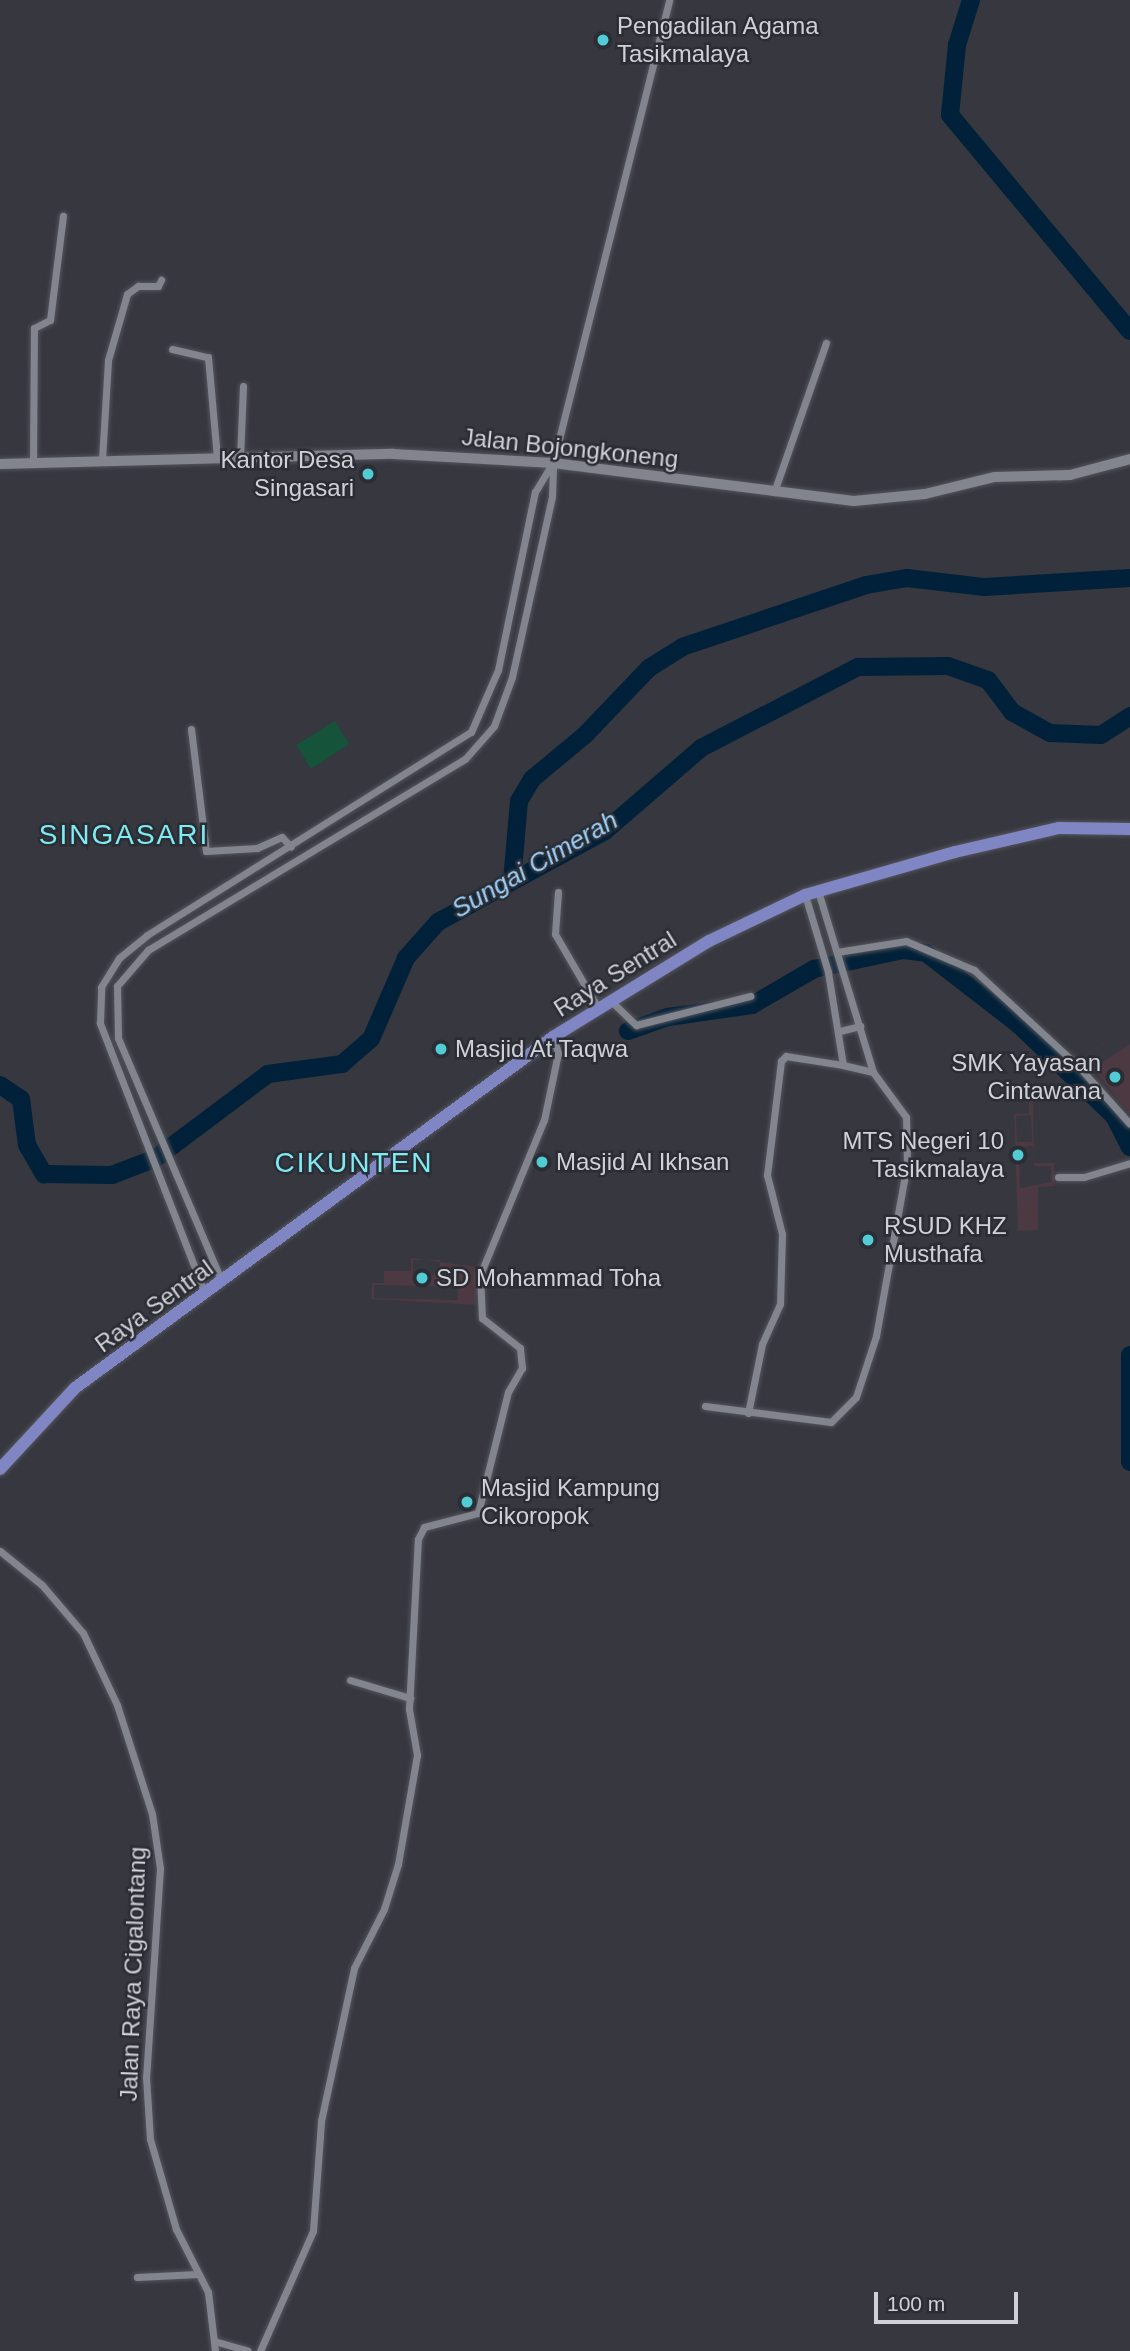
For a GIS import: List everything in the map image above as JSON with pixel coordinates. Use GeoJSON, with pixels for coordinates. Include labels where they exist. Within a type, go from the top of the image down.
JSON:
{"type":"FeatureCollection","features":[{"type":"Feature","properties":{"kind":"main road","name":"Jalan Bojongkoneng"},"geometry":{"type":"LineString","coordinates":[[0,464],[102,459],[393,454],[553,464],[824,500],[902,497],[995,477],[1070,475],[1130,459]]}},
{"type":"Feature","properties":{"kind":"main road","name":"Raya Sentral"},"geometry":{"type":"LineString","coordinates":[[0,1469],[56,1402],[205,1296],[553,1037],[709,940],[812,893],[1059,828],[1130,829]]}},
{"type":"Feature","properties":{"kind":"street"},"geometry":{"type":"LineString","coordinates":[[222,1282],[113,1022],[117,986],[148,950],[465,759],[486,736],[504,705],[531,596],[553,464],[669,0]]}},
{"type":"Feature","properties":{"kind":"street"},"geometry":{"type":"LineString","coordinates":[[33,464],[34,328],[50,320],[62,216]]}},
{"type":"Feature","properties":{"kind":"street"},"geometry":{"type":"LineString","coordinates":[[102,459],[108,360],[127,294],[138,286],[158,286],[160,279]]}},
{"type":"Feature","properties":{"kind":"street"},"geometry":{"type":"LineString","coordinates":[[773,493],[826,343]]}},
{"type":"Feature","properties":{"kind":"street"},"geometry":{"type":"LineString","coordinates":[[172,349],[208,357],[217,458]]}},
{"type":"Feature","properties":{"kind":"street"},"geometry":{"type":"LineString","coordinates":[[240,458],[243,386]]}},
{"type":"Feature","properties":{"kind":"street"},"geometry":{"type":"LineString","coordinates":[[205,1296],[100,1023],[101,987],[119,958],[192,908],[471,733],[484,713],[516,593],[536,492],[553,464]]}},
{"type":"Feature","properties":{"kind":"street"},"geometry":{"type":"LineString","coordinates":[[516,593],[531,596]]}},
{"type":"Feature","properties":{"kind":"street"},"geometry":{"type":"LineString","coordinates":[[191,729],[206,851],[257,848],[282,837],[291,847]]}},
{"type":"Feature","properties":{"kind":"street"},"geometry":{"type":"LineString","coordinates":[[331,822],[338,836]]}},
{"type":"Feature","properties":{"kind":"street"},"geometry":{"type":"LineString","coordinates":[[558,892],[555,934],[598,1008]]}},
{"type":"Feature","properties":{"kind":"street"},"geometry":{"type":"LineString","coordinates":[[705,1405],[748,1413],[831,1422],[843,1416],[867,1372],[908,1133],[906,1117],[873,1072],[837,955],[812,893]]}},
{"type":"Feature","properties":{"kind":"street"},"geometry":{"type":"LineString","coordinates":[[812,893],[840,1031],[843,1065]]}},
{"type":"Feature","properties":{"kind":"street"},"geometry":{"type":"LineString","coordinates":[[192,908],[198,919]]}},
{"type":"Feature","properties":{"kind":"street"},"geometry":{"type":"LineString","coordinates":[[837,955],[906,941],[974,970],[1079,1067],[1130,1124]]}},
{"type":"Feature","properties":{"kind":"street"},"geometry":{"type":"LineString","coordinates":[[610,1000],[636,1025],[750,996]]}},
{"type":"Feature","properties":{"kind":"street"},"geometry":{"type":"LineString","coordinates":[[840,1031],[860,1027]]}},
{"type":"Feature","properties":{"kind":"street"},"geometry":{"type":"LineString","coordinates":[[260,2351],[313,2231],[321,2121],[354,1969],[395,1877],[417,1755],[410,1698],[419,1535],[424,1527],[478,1513],[508,1392],[522,1368],[520,1348],[482,1318],[480,1275],[544,1120],[558,1053],[553,1037]]}},
{"type":"Feature","properties":{"kind":"street"},"geometry":{"type":"LineString","coordinates":[[748,1413],[762,1344],[780,1304],[782,1234],[767,1175],[781,1061],[786,1056],[873,1072]]}},
{"type":"Feature","properties":{"kind":"street"},"geometry":{"type":"LineString","coordinates":[[150,1153],[163,1146]]}},
{"type":"Feature","properties":{"kind":"street"},"geometry":{"type":"LineString","coordinates":[[1058,1177],[1084,1177],[1128,1164]]}},
{"type":"Feature","properties":{"kind":"street","name":"Jalan Raya Cigalontang"},"geometry":{"type":"LineString","coordinates":[[0,1551],[42,1585],[83,1633],[117,1705],[147,1793],[160,1868],[146,2077],[150,2138],[176,2229],[208,2292],[215,2351]]}},
{"type":"Feature","properties":{"kind":"street"},"geometry":{"type":"LineString","coordinates":[[350,1680],[410,1698]]}},
{"type":"Feature","properties":{"kind":"street"},"geometry":{"type":"LineString","coordinates":[[137,2277],[199,2275]]}},
{"type":"Feature","properties":{"kind":"street"},"geometry":{"type":"LineString","coordinates":[[214,2341],[248,2351]]}},
{"type":"Feature","properties":{"kind":"shaded area","name":"SMK Yayasan Cintawana"},"geometry":{"type":"Polygon","coordinates":[[[1130,1024],[1087,1055],[1095,1067],[1130,1044],[1130,1114],[1083,1057],[1130,1024]]]}},
{"type":"Feature","properties":{"kind":"shaded area","name":"MTS Negeri 10 Tasikmalaya"},"geometry":{"type":"Polygon","coordinates":[[[1013,1083],[1033,1083],[1034,1163],[1054,1163],[1055,1186],[1038,1187],[1038,1230],[1018,1231],[1014,1113],[1013,1083]],[[1014,1086],[1014,1113],[1029,1114],[1029,1086],[1014,1086]],[[1031,1115],[1016,1116],[1017,1142],[1032,1142],[1031,1115]],[[1033,1146],[1019,1147],[1020,1188],[1051,1182],[1051,1166],[1034,1166],[1033,1146]]]}},
{"type":"Feature","properties":{"kind":"shaded area","name":"SD Mohammad Toha"},"geometry":{"type":"Polygon","coordinates":[[[411,1258],[426,1260],[413,1260],[413,1274],[440,1275],[440,1262],[477,1267],[475,1305],[371,1299],[372,1283],[384,1283],[384,1271],[411,1271],[411,1258]],[[374,1285],[374,1298],[458,1300],[458,1287],[374,1285]]]}},
{"type":"Feature","properties":{"kind":"green space"},"geometry":{"type":"Polygon","coordinates":[[[335,721],[349,744],[311,769],[296,745],[335,721]]]}},
{"type":"Feature","properties":{"kind":"waterway"},"geometry":{"type":"LineString","coordinates":[[971,0],[957,45],[950,115],[1130,331]]}},
{"type":"Feature","properties":{"kind":"waterway"},"geometry":{"type":"LineString","coordinates":[[512,881],[519,801],[532,779],[585,735],[649,668],[682,647],[866,585],[907,578],[984,587],[1130,578]]}},
{"type":"Feature","properties":{"kind":"waterway","name":"Sungai Cimerah"},"geometry":{"type":"LineString","coordinates":[[0,1085],[21,1099],[27,1145],[44,1174],[112,1175],[156,1158],[268,1074],[342,1064],[371,1039],[406,958],[438,922],[605,831],[701,748],[858,667],[948,666],[988,680],[1012,712],[1050,733],[1101,735],[1130,716]]}},
{"type":"Feature","properties":{"kind":"waterway"},"geometry":{"type":"LineString","coordinates":[[628,1031],[668,1017],[752,1005],[814,969],[903,950],[926,953],[1018,1024],[1114,1116],[1130,1147]]}},
{"type":"Feature","properties":{"kind":"waterway"},"geometry":{"type":"LineString","coordinates":[[1130,1355],[1130,1462]]}},
{"type":"Feature","properties":{"kind":"place","name":"Pengadilan Agama Tasikmalaya"},"geometry":{"type":"Point","coordinates":[603,40]}},
{"type":"Feature","properties":{"kind":"place","name":"Kantor Desa Singasari"},"geometry":{"type":"Point","coordinates":[368,474]}},
{"type":"Feature","properties":{"kind":"place","name":"Masjid At Taqwa"},"geometry":{"type":"Point","coordinates":[441,1049]}},
{"type":"Feature","properties":{"kind":"place","name":"SMK Yayasan Cintawana"},"geometry":{"type":"Point","coordinates":[1115,1077]}},
{"type":"Feature","properties":{"kind":"place","name":"MTS Negeri 10 Tasikmalaya"},"geometry":{"type":"Point","coordinates":[1018,1155]}},
{"type":"Feature","properties":{"kind":"place","name":"Masjid Al Ikhsan"},"geometry":{"type":"Point","coordinates":[542,1162]}},
{"type":"Feature","properties":{"kind":"place","name":"RSUD KHZ Musthafa"},"geometry":{"type":"Point","coordinates":[868,1240]}},
{"type":"Feature","properties":{"kind":"place","name":"SD Mohammad Toha"},"geometry":{"type":"Point","coordinates":[422,1278]}},
{"type":"Feature","properties":{"kind":"place","name":"Masjid Kampung Cikoropok"},"geometry":{"type":"Point","coordinates":[467,1502]}},
{"type":"Feature","properties":{"kind":"district","name":"SINGASARI"},"geometry":{"type":"Point","coordinates":[124,835]}},
{"type":"Feature","properties":{"kind":"district","name":"CIKUNTEN"},"geometry":{"type":"Point","coordinates":[354,1163]}}]}
